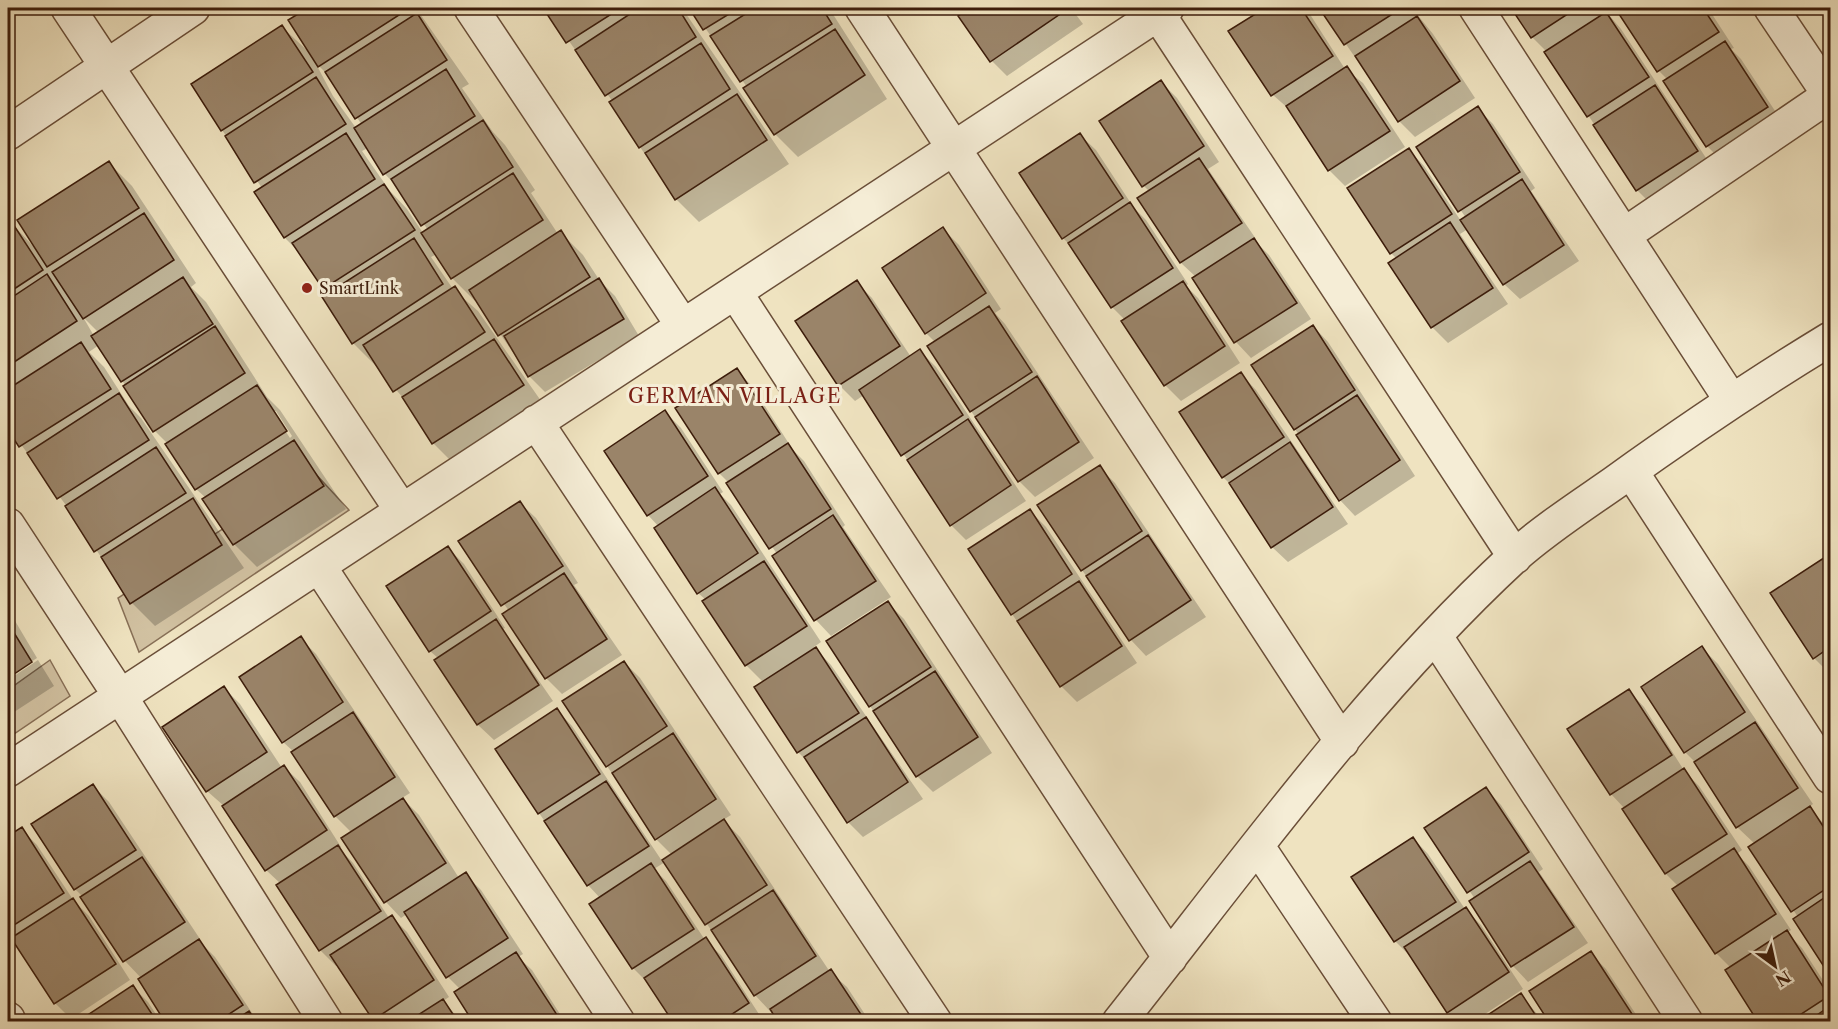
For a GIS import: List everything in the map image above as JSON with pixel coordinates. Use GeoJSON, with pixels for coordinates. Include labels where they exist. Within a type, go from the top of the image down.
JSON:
{"type":"FeatureCollection","features":[{"type":"Feature","properties":{"kind":"street"},"geometry":{"type":"LineString","coordinates":[[68,8],[402,511]]}},
{"type":"Feature","properties":{"kind":"street"},"geometry":{"type":"LineString","coordinates":[[13,128],[193,8]]}},
{"type":"Feature","properties":{"kind":"street"},"geometry":{"type":"LineString","coordinates":[[471,8],[682,326]]}},
{"type":"Feature","properties":{"kind":"street"},"geometry":{"type":"LineString","coordinates":[[862,8],[1342,742]]}},
{"type":"Feature","properties":{"kind":"street"},"geometry":{"type":"LineString","coordinates":[[1476,8],[1731,400]]}},
{"type":"Feature","properties":{"kind":"street"},"geometry":{"type":"LineString","coordinates":[[1624,235],[1830,95],[1771,8]]}},
{"type":"Feature","properties":{"kind":"street"},"geometry":{"type":"LineString","coordinates":[[8,770],[1162,10],[1515,557]]}},
{"type":"Feature","properties":{"kind":"street"},"geometry":{"type":"LineString","coordinates":[[735,292],[1170,958]]}},
{"type":"Feature","properties":{"kind":"street"},"geometry":{"type":"LineString","coordinates":[[1119,1022],[1342,742],[1436,637],[1515,557],[1630,471],[1731,400],[1830,339]]}},
{"type":"Feature","properties":{"kind":"street"},"geometry":{"type":"LineString","coordinates":[[536,422],[934,1022]]}},
{"type":"Feature","properties":{"kind":"street"},"geometry":{"type":"LineString","coordinates":[[1630,471],[1830,777]]}},
{"type":"Feature","properties":{"kind":"street"},"geometry":{"type":"LineString","coordinates":[[8,525],[120,696],[326,1022]]}},
{"type":"Feature","properties":{"kind":"street"},"geometry":{"type":"LineString","coordinates":[[319,566],[618,1022]]}},
{"type":"Feature","properties":{"kind":"street"},"geometry":{"type":"LineString","coordinates":[[1436,637],[1686,1022]]}},
{"type":"Feature","properties":{"kind":"street"},"geometry":{"type":"LineString","coordinates":[[1257,847],[1375,1022]]}},
{"type":"Feature","properties":{"kind":"shaded area"},"geometry":{"type":"Polygon","coordinates":[[[312,470],[349,510],[139,652],[118,598],[312,470]]]}},
{"type":"Feature","properties":{"kind":"shaded area"},"geometry":{"type":"Polygon","coordinates":[[[50,660],[70,696],[8,738],[8,690],[50,660]]]}},
{"type":"Feature","properties":{"kind":"building"},"geometry":{"type":"Polygon","coordinates":[[[308,8],[410,8],[318,67],[288,20],[308,8]]]}},
{"type":"Feature","properties":{"kind":"building"},"geometry":{"type":"Polygon","coordinates":[[[543,8],[621,8],[566,43],[543,8]]]}},
{"type":"Feature","properties":{"kind":"building"},"geometry":{"type":"Polygon","coordinates":[[[639,8],[678,8],[696,37],[605,96],[575,50],[639,8]]]}},
{"type":"Feature","properties":{"kind":"building"},"geometry":{"type":"Polygon","coordinates":[[[689,8],[739,8],[703,30],[689,8]]]}},
{"type":"Feature","properties":{"kind":"building"},"geometry":{"type":"Polygon","coordinates":[[[755,8],[822,8],[832,24],[740,82],[710,36],[755,8]]]}},
{"type":"Feature","properties":{"kind":"building"},"geometry":{"type":"Polygon","coordinates":[[[970,8],[1069,8],[990,62],[958,16],[970,8]]]}},
{"type":"Feature","properties":{"kind":"building"},"geometry":{"type":"Polygon","coordinates":[[[1265,8],[1301,8],[1333,56],[1271,96],[1228,31],[1265,8]]]}},
{"type":"Feature","properties":{"kind":"building"},"geometry":{"type":"Polygon","coordinates":[[[1319,8],[1402,8],[1344,45],[1319,8]]]}},
{"type":"Feature","properties":{"kind":"building"},"geometry":{"type":"Polygon","coordinates":[[[1511,8],[1577,8],[1531,38],[1511,8]]]}},
{"type":"Feature","properties":{"kind":"building"},"geometry":{"type":"Polygon","coordinates":[[[1615,8],[1703,8],[1719,32],[1657,72],[1615,8]]]}},
{"type":"Feature","properties":{"kind":"building"},"geometry":{"type":"Polygon","coordinates":[[[1606,12],[1649,77],[1587,117],[1544,52],[1606,12]]]}},
{"type":"Feature","properties":{"kind":"building"},"geometry":{"type":"Polygon","coordinates":[[[417,13],[447,60],[355,119],[325,72],[417,13]]]}},
{"type":"Feature","properties":{"kind":"building"},"geometry":{"type":"Polygon","coordinates":[[[1417,16],[1460,81],[1398,122],[1355,56],[1417,16]]]}},
{"type":"Feature","properties":{"kind":"building"},"geometry":{"type":"Polygon","coordinates":[[[282,25],[313,72],[221,131],[191,84],[282,25]]]}},
{"type":"Feature","properties":{"kind":"building"},"geometry":{"type":"Polygon","coordinates":[[[835,29],[865,75],[774,135],[743,88],[835,29]]]}},
{"type":"Feature","properties":{"kind":"building"},"geometry":{"type":"Polygon","coordinates":[[[1725,41],[1768,107],[1706,147],[1663,81],[1725,41]]]}},
{"type":"Feature","properties":{"kind":"building"},"geometry":{"type":"Polygon","coordinates":[[[701,43],[730,89],[639,148],[609,102],[701,43]]]}},
{"type":"Feature","properties":{"kind":"building"},"geometry":{"type":"Polygon","coordinates":[[[1347,66],[1390,131],[1328,171],[1286,106],[1347,66]]]}},
{"type":"Feature","properties":{"kind":"building"},"geometry":{"type":"Polygon","coordinates":[[[446,69],[475,116],[383,175],[354,128],[446,69]]]}},
{"type":"Feature","properties":{"kind":"building"},"geometry":{"type":"Polygon","coordinates":[[[316,77],[346,124],[254,183],[225,136],[316,77]]]}},
{"type":"Feature","properties":{"kind":"building"},"geometry":{"type":"Polygon","coordinates":[[[1161,80],[1204,146],[1142,187],[1099,121],[1161,80]]]}},
{"type":"Feature","properties":{"kind":"building"},"geometry":{"type":"Polygon","coordinates":[[[1655,85],[1698,151],[1636,191],[1593,125],[1655,85]]]}},
{"type":"Feature","properties":{"kind":"building"},"geometry":{"type":"Polygon","coordinates":[[[737,94],[767,140],[675,200],[645,153],[737,94]]]}},
{"type":"Feature","properties":{"kind":"building"},"geometry":{"type":"Polygon","coordinates":[[[1478,106],[1520,172],[1458,212],[1416,147],[1478,106]]]}},
{"type":"Feature","properties":{"kind":"building"},"geometry":{"type":"Polygon","coordinates":[[[483,120],[513,167],[421,226],[391,179],[483,120]]]}},
{"type":"Feature","properties":{"kind":"building"},"geometry":{"type":"Polygon","coordinates":[[[346,133],[375,179],[284,238],[254,192],[346,133]]]}},
{"type":"Feature","properties":{"kind":"building"},"geometry":{"type":"Polygon","coordinates":[[[1080,133],[1123,198],[1062,239],[1019,173],[1080,133]]]}},
{"type":"Feature","properties":{"kind":"building"},"geometry":{"type":"Polygon","coordinates":[[[1409,148],[1452,214],[1390,254],[1347,188],[1409,148]]]}},
{"type":"Feature","properties":{"kind":"building"},"geometry":{"type":"Polygon","coordinates":[[[1199,158],[1242,223],[1180,263],[1137,198],[1199,158]]]}},
{"type":"Feature","properties":{"kind":"building"},"geometry":{"type":"Polygon","coordinates":[[[109,161],[139,208],[47,267],[17,220],[109,161]]]}},
{"type":"Feature","properties":{"kind":"building"},"geometry":{"type":"Polygon","coordinates":[[[513,173],[543,220],[451,279],[421,233],[513,173]]]}},
{"type":"Feature","properties":{"kind":"building"},"geometry":{"type":"Polygon","coordinates":[[[1522,179],[1564,245],[1503,285],[1460,220],[1522,179]]]}},
{"type":"Feature","properties":{"kind":"building"},"geometry":{"type":"Polygon","coordinates":[[[384,184],[415,230],[323,289],[292,243],[384,184]]]}},
{"type":"Feature","properties":{"kind":"building"},"geometry":{"type":"Polygon","coordinates":[[[1130,202],[1173,268],[1111,308],[1068,243],[1130,202]]]}},
{"type":"Feature","properties":{"kind":"building"},"geometry":{"type":"Polygon","coordinates":[[[144,213],[174,260],[83,319],[52,272],[144,213]]]}},
{"type":"Feature","properties":{"kind":"building"},"geometry":{"type":"Polygon","coordinates":[[[1450,222],[1493,288],[1431,328],[1388,263],[1450,222]]]}},
{"type":"Feature","properties":{"kind":"building"},"geometry":{"type":"Polygon","coordinates":[[[13,224],[43,270],[8,293],[8,227],[13,224]]]}},
{"type":"Feature","properties":{"kind":"building"},"geometry":{"type":"Polygon","coordinates":[[[943,227],[986,293],[925,334],[882,268],[943,227]]]}},
{"type":"Feature","properties":{"kind":"building"},"geometry":{"type":"Polygon","coordinates":[[[561,230],[590,277],[498,336],[469,290],[561,230]]]}},
{"type":"Feature","properties":{"kind":"building"},"geometry":{"type":"Polygon","coordinates":[[[414,238],[443,284],[352,344],[322,297],[414,238]]]}},
{"type":"Feature","properties":{"kind":"building"},"geometry":{"type":"Polygon","coordinates":[[[1254,238],[1297,303],[1234,343],[1192,278],[1254,238]]]}},
{"type":"Feature","properties":{"kind":"building"},"geometry":{"type":"Polygon","coordinates":[[[47,274],[77,321],[8,366],[8,300],[47,274]]]}},
{"type":"Feature","properties":{"kind":"building"},"geometry":{"type":"Polygon","coordinates":[[[183,277],[213,324],[121,382],[91,336],[183,277]]]}},
{"type":"Feature","properties":{"kind":"building"},"geometry":{"type":"Polygon","coordinates":[[[599,278],[624,319],[528,377],[504,336],[599,278]]]}},
{"type":"Feature","properties":{"kind":"building"},"geometry":{"type":"Polygon","coordinates":[[[857,280],[900,346],[838,386],[795,321],[857,280]]]}},
{"type":"Feature","properties":{"kind":"building"},"geometry":{"type":"Polygon","coordinates":[[[1183,281],[1225,346],[1164,386],[1121,321],[1183,281]]]}},
{"type":"Feature","properties":{"kind":"building"},"geometry":{"type":"Polygon","coordinates":[[[455,286],[485,332],[393,392],[363,345],[455,286]]]}},
{"type":"Feature","properties":{"kind":"building"},"geometry":{"type":"Polygon","coordinates":[[[989,306],[1032,372],[970,412],[927,346],[989,306]]]}},
{"type":"Feature","properties":{"kind":"building"},"geometry":{"type":"Polygon","coordinates":[[[1313,325],[1355,390],[1294,430],[1251,365],[1313,325]]]}},
{"type":"Feature","properties":{"kind":"building"},"geometry":{"type":"Polygon","coordinates":[[[215,326],[245,373],[153,432],[123,386],[215,326]]]}},
{"type":"Feature","properties":{"kind":"building"},"geometry":{"type":"Polygon","coordinates":[[[494,339],[524,385],[432,444],[402,397],[494,339]]]}},
{"type":"Feature","properties":{"kind":"building"},"geometry":{"type":"Polygon","coordinates":[[[81,342],[111,389],[19,447],[8,430],[8,389],[81,342]]]}},
{"type":"Feature","properties":{"kind":"building"},"geometry":{"type":"Polygon","coordinates":[[[920,349],[963,415],[901,456],[859,390],[920,349]]]}},
{"type":"Feature","properties":{"kind":"building"},"geometry":{"type":"Polygon","coordinates":[[[737,368],[780,434],[718,474],[675,408],[737,368]]]}},
{"type":"Feature","properties":{"kind":"building"},"geometry":{"type":"Polygon","coordinates":[[[1241,372],[1284,437],[1222,478],[1179,412],[1241,372]]]}},
{"type":"Feature","properties":{"kind":"building"},"geometry":{"type":"Polygon","coordinates":[[[1037,376],[1079,442],[1018,482],[975,417],[1037,376]]]}},
{"type":"Feature","properties":{"kind":"building"},"geometry":{"type":"Polygon","coordinates":[[[257,385],[287,431],[195,490],[165,444],[257,385]]]}},
{"type":"Feature","properties":{"kind":"building"},"geometry":{"type":"Polygon","coordinates":[[[119,393],[149,440],[57,499],[27,453],[119,393]]]}},
{"type":"Feature","properties":{"kind":"building"},"geometry":{"type":"Polygon","coordinates":[[[1357,395],[1400,460],[1339,501],[1296,435],[1357,395]]]}},
{"type":"Feature","properties":{"kind":"building"},"geometry":{"type":"Polygon","coordinates":[[[665,410],[708,476],[647,516],[604,451],[665,410]]]}},
{"type":"Feature","properties":{"kind":"building"},"geometry":{"type":"Polygon","coordinates":[[[968,419],[1011,485],[950,526],[907,460],[968,419]]]}},
{"type":"Feature","properties":{"kind":"building"},"geometry":{"type":"Polygon","coordinates":[[[294,440],[324,486],[233,545],[202,499],[294,440]]]}},
{"type":"Feature","properties":{"kind":"building"},"geometry":{"type":"Polygon","coordinates":[[[1290,442],[1333,507],[1271,548],[1229,483],[1290,442]]]}},
{"type":"Feature","properties":{"kind":"building"},"geometry":{"type":"Polygon","coordinates":[[[788,443],[831,509],[769,549],[726,483],[788,443]]]}},
{"type":"Feature","properties":{"kind":"building"},"geometry":{"type":"Polygon","coordinates":[[[156,447],[186,493],[94,552],[65,506],[156,447]]]}},
{"type":"Feature","properties":{"kind":"building"},"geometry":{"type":"Polygon","coordinates":[[[1100,465],[1142,531],[1081,571],[1037,505],[1100,465]]]}},
{"type":"Feature","properties":{"kind":"building"},"geometry":{"type":"Polygon","coordinates":[[[715,487],[758,553],[697,594],[654,528],[715,487]]]}},
{"type":"Feature","properties":{"kind":"building"},"geometry":{"type":"Polygon","coordinates":[[[193,498],[222,545],[130,604],[101,557],[193,498]]]}},
{"type":"Feature","properties":{"kind":"building"},"geometry":{"type":"Polygon","coordinates":[[[520,501],[563,566],[501,606],[458,541],[520,501]]]}},
{"type":"Feature","properties":{"kind":"building"},"geometry":{"type":"Polygon","coordinates":[[[1030,509],[1072,574],[1011,615],[968,549],[1030,509]]]}},
{"type":"Feature","properties":{"kind":"building"},"geometry":{"type":"Polygon","coordinates":[[[833,515],[876,581],[814,621],[772,556],[833,515]]]}},
{"type":"Feature","properties":{"kind":"building"},"geometry":{"type":"Polygon","coordinates":[[[1148,535],[1191,600],[1129,641],[1086,576],[1148,535]]]}},
{"type":"Feature","properties":{"kind":"building"},"geometry":{"type":"Polygon","coordinates":[[[448,546],[491,611],[429,652],[386,586],[448,546]]]}},
{"type":"Feature","properties":{"kind":"building"},"geometry":{"type":"Polygon","coordinates":[[[1830,554],[1830,647],[1813,659],[1770,593],[1830,554]]]}},
{"type":"Feature","properties":{"kind":"building"},"geometry":{"type":"Polygon","coordinates":[[[764,561],[807,626],[745,666],[702,601],[764,561]]]}},
{"type":"Feature","properties":{"kind":"building"},"geometry":{"type":"Polygon","coordinates":[[[564,573],[607,639],[545,679],[502,614],[564,573]]]}},
{"type":"Feature","properties":{"kind":"building"},"geometry":{"type":"Polygon","coordinates":[[[1079,581],[1122,646],[1060,687],[1017,621],[1079,581]]]}},
{"type":"Feature","properties":{"kind":"building"},"geometry":{"type":"Polygon","coordinates":[[[888,601],[931,667],[869,707],[826,641],[888,601]]]}},
{"type":"Feature","properties":{"kind":"building"},"geometry":{"type":"Polygon","coordinates":[[[496,619],[539,685],[477,725],[434,660],[496,619]]]}},
{"type":"Feature","properties":{"kind":"building"},"geometry":{"type":"Polygon","coordinates":[[[8,623],[32,662],[8,678],[8,623]]]}},
{"type":"Feature","properties":{"kind":"building"},"geometry":{"type":"Polygon","coordinates":[[[301,636],[343,702],[282,743],[239,677],[301,636]]]}},
{"type":"Feature","properties":{"kind":"building"},"geometry":{"type":"Polygon","coordinates":[[[1702,646],[1745,712],[1684,753],[1641,687],[1702,646]]]}},
{"type":"Feature","properties":{"kind":"building"},"geometry":{"type":"Polygon","coordinates":[[[816,647],[859,713],[797,753],[754,687],[816,647]]]}},
{"type":"Feature","properties":{"kind":"building"},"geometry":{"type":"Polygon","coordinates":[[[624,661],[667,726],[606,767],[562,701],[624,661]]]}},
{"type":"Feature","properties":{"kind":"building"},"geometry":{"type":"Polygon","coordinates":[[[935,671],[978,737],[916,777],[873,711],[935,671]]]}},
{"type":"Feature","properties":{"kind":"building"},"geometry":{"type":"Polygon","coordinates":[[[224,686],[267,752],[206,792],[162,727],[224,686]]]}},
{"type":"Feature","properties":{"kind":"building"},"geometry":{"type":"Polygon","coordinates":[[[1629,689],[1672,755],[1610,795],[1567,729],[1629,689]]]}},
{"type":"Feature","properties":{"kind":"building"},"geometry":{"type":"Polygon","coordinates":[[[557,708],[600,774],[538,814],[495,749],[557,708]]]}},
{"type":"Feature","properties":{"kind":"building"},"geometry":{"type":"Polygon","coordinates":[[[353,712],[395,777],[334,817],[291,752],[353,712]]]}},
{"type":"Feature","properties":{"kind":"building"},"geometry":{"type":"Polygon","coordinates":[[[866,717],[908,782],[847,823],[804,757],[866,717]]]}},
{"type":"Feature","properties":{"kind":"building"},"geometry":{"type":"Polygon","coordinates":[[[1755,722],[1798,788],[1736,828],[1694,762],[1755,722]]]}},
{"type":"Feature","properties":{"kind":"building"},"geometry":{"type":"Polygon","coordinates":[[[673,733],[716,799],[655,840],[612,773],[673,733]]]}},
{"type":"Feature","properties":{"kind":"building"},"geometry":{"type":"Polygon","coordinates":[[[284,765],[327,830],[265,871],[222,806],[284,765]]]}},
{"type":"Feature","properties":{"kind":"building"},"geometry":{"type":"Polygon","coordinates":[[[1684,768],[1727,834],[1665,874],[1622,809],[1684,768]]]}},
{"type":"Feature","properties":{"kind":"building"},"geometry":{"type":"Polygon","coordinates":[[[606,781],[649,846],[587,886],[544,821],[606,781]]]}},
{"type":"Feature","properties":{"kind":"building"},"geometry":{"type":"Polygon","coordinates":[[[93,784],[136,850],[74,890],[31,824],[93,784]]]}},
{"type":"Feature","properties":{"kind":"building"},"geometry":{"type":"Polygon","coordinates":[[[1486,787],[1529,852],[1467,893],[1424,828],[1486,787]]]}},
{"type":"Feature","properties":{"kind":"building"},"geometry":{"type":"Polygon","coordinates":[[[403,798],[446,863],[384,903],[341,838],[403,798]]]}},
{"type":"Feature","properties":{"kind":"building"},"geometry":{"type":"Polygon","coordinates":[[[1810,806],[1830,837],[1830,886],[1791,912],[1748,847],[1810,806]]]}},
{"type":"Feature","properties":{"kind":"building"},"geometry":{"type":"Polygon","coordinates":[[[724,819],[767,885],[705,925],[662,860],[724,819]]]}},
{"type":"Feature","properties":{"kind":"building"},"geometry":{"type":"Polygon","coordinates":[[[22,827],[64,893],[8,929],[8,836],[22,827]]]}},
{"type":"Feature","properties":{"kind":"building"},"geometry":{"type":"Polygon","coordinates":[[[1413,837],[1456,902],[1394,942],[1351,877],[1413,837]]]}},
{"type":"Feature","properties":{"kind":"building"},"geometry":{"type":"Polygon","coordinates":[[[338,845],[381,911],[319,951],[276,885],[338,845]]]}},
{"type":"Feature","properties":{"kind":"building"},"geometry":{"type":"Polygon","coordinates":[[[1734,848],[1776,914],[1715,954],[1672,889],[1734,848]]]}},
{"type":"Feature","properties":{"kind":"building"},"geometry":{"type":"Polygon","coordinates":[[[142,857],[185,922],[123,962],[80,897],[142,857]]]}},
{"type":"Feature","properties":{"kind":"building"},"geometry":{"type":"Polygon","coordinates":[[[1530,861],[1574,927],[1511,967],[1469,901],[1530,861]]]}},
{"type":"Feature","properties":{"kind":"building"},"geometry":{"type":"Polygon","coordinates":[[[651,863],[694,929],[632,969],[589,904],[651,863]]]}},
{"type":"Feature","properties":{"kind":"building"},"geometry":{"type":"Polygon","coordinates":[[[466,872],[508,938],[446,978],[404,912],[466,872]]]}},
{"type":"Feature","properties":{"kind":"building"},"geometry":{"type":"Polygon","coordinates":[[[773,890],[816,956],[754,996],[711,930],[773,890]]]}},
{"type":"Feature","properties":{"kind":"building"},"geometry":{"type":"Polygon","coordinates":[[[1830,894],[1830,976],[1793,919],[1830,894]]]}},
{"type":"Feature","properties":{"kind":"building"},"geometry":{"type":"Polygon","coordinates":[[[73,898],[116,964],[54,1004],[11,938],[73,898]]]}},
{"type":"Feature","properties":{"kind":"building"},"geometry":{"type":"Polygon","coordinates":[[[1466,907],[1509,972],[1447,1013],[1404,947],[1466,907]]]}},
{"type":"Feature","properties":{"kind":"building"},"geometry":{"type":"Polygon","coordinates":[[[392,915],[434,980],[373,1020],[330,955],[392,915]]]}},
{"type":"Feature","properties":{"kind":"building"},"geometry":{"type":"Polygon","coordinates":[[[1787,930],[1829,996],[1789,1022],[1758,1022],[1725,970],[1787,930]]]}},
{"type":"Feature","properties":{"kind":"building"},"geometry":{"type":"Polygon","coordinates":[[[706,937],[749,1003],[720,1022],[673,1022],[644,978],[706,937]]]}},
{"type":"Feature","properties":{"kind":"building"},"geometry":{"type":"Polygon","coordinates":[[[199,939],[243,1005],[217,1022],[165,1022],[138,979],[199,939]]]}},
{"type":"Feature","properties":{"kind":"building"},"geometry":{"type":"Polygon","coordinates":[[[1591,951],[1634,1017],[1626,1022],[1549,1022],[1529,991],[1591,951]]]}},
{"type":"Feature","properties":{"kind":"building"},"geometry":{"type":"Polygon","coordinates":[[[516,952],[559,1018],[553,1022],[473,1022],[454,992],[516,952]]]}},
{"type":"Feature","properties":{"kind":"building"},"geometry":{"type":"Polygon","coordinates":[[[831,969],[866,1022],[778,1022],[770,1009],[831,969]]]}},
{"type":"Feature","properties":{"kind":"building"},"geometry":{"type":"Polygon","coordinates":[[[133,985],[157,1022],[77,1022],[133,985]]]}},
{"type":"Feature","properties":{"kind":"building"},"geometry":{"type":"Polygon","coordinates":[[[1521,993],[1540,1022],[1477,1022],[1521,993]]]}},
{"type":"Feature","properties":{"kind":"building"},"geometry":{"type":"Polygon","coordinates":[[[443,999],[458,1022],[407,1022],[443,999]]]}},
{"type":"Feature","properties":{"kind":"building"},"geometry":{"type":"Polygon","coordinates":[[[1830,1006],[1830,1022],[1807,1022],[1830,1006]]]}},
{"type":"Feature","properties":{"kind":"building"},"geometry":{"type":"Polygon","coordinates":[[[249,1011],[256,1022],[232,1022],[249,1011]]]}},
{"type":"Feature","properties":{"kind":"building"},"geometry":{"type":"Polygon","coordinates":[[[760,1015],[764,1022],[751,1022],[760,1015]]]}},
{"type":"Feature","properties":{"kind":"place","name":"SmartLink"},"geometry":{"type":"Point","coordinates":[307,288]}},
{"type":"Feature","properties":{"kind":"district","name":"GERMAN VILLAGE"},"geometry":{"type":"Point","coordinates":[735,396]}}]}
